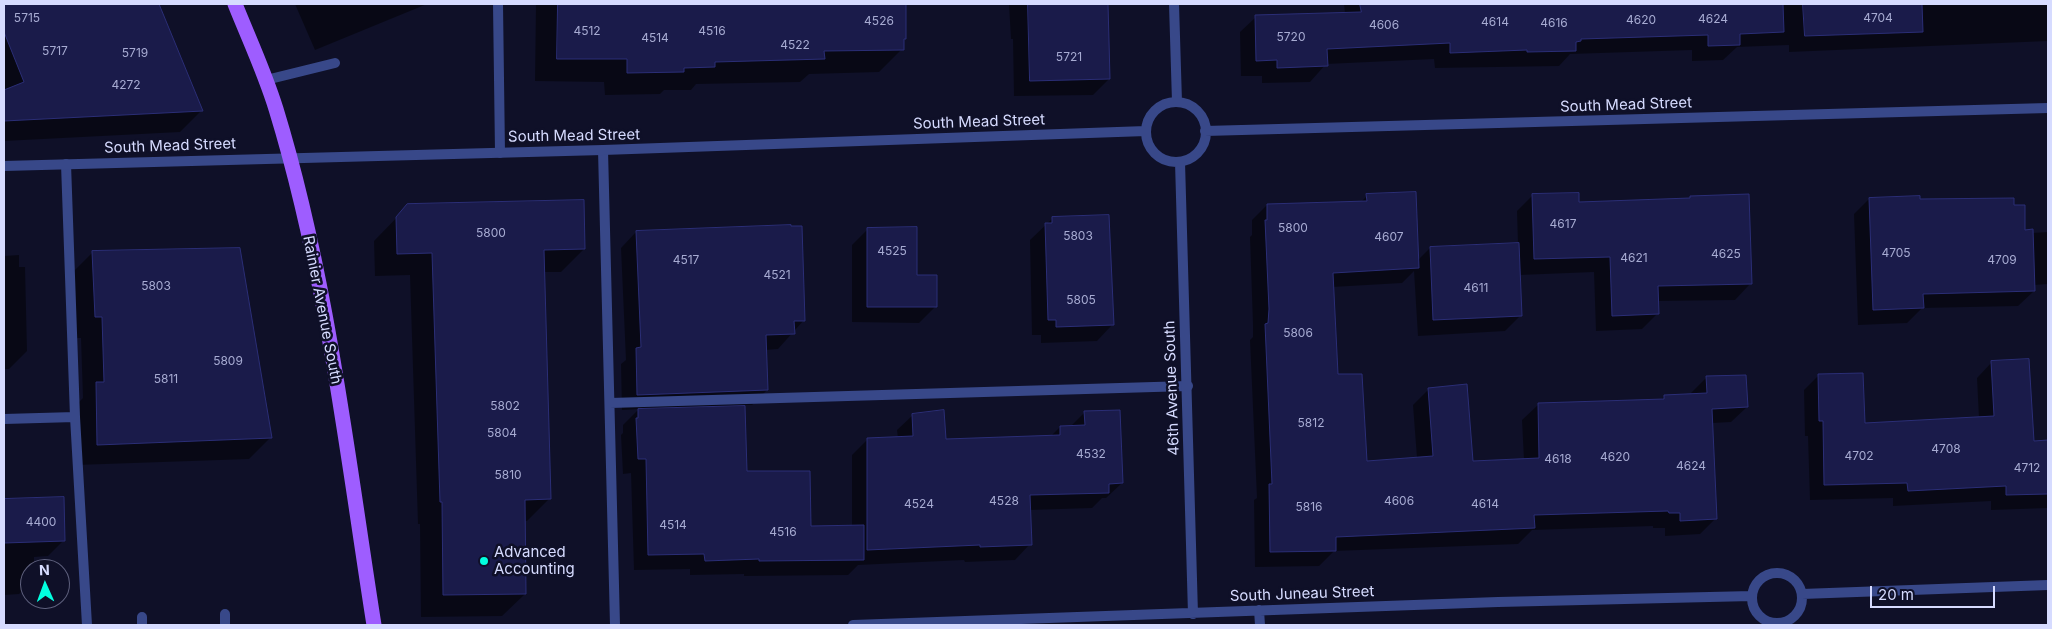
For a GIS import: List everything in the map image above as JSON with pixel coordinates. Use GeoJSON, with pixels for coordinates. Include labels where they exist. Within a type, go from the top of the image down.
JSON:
{"type":"FeatureCollection","features":[{"type":"Feature","properties":{"kind":"main road","name":"Rainier Avenue South"},"geometry":{"type":"LineString","coordinates":[[235,4],[266,80],[289,158],[306,227],[323,305],[374,625]]}},
{"type":"Feature","properties":{"kind":"street"},"geometry":{"type":"LineString","coordinates":[[498,4],[500,153]]}},
{"type":"Feature","properties":{"kind":"street"},"geometry":{"type":"LineString","coordinates":[[1174,4],[1177,102]]}},
{"type":"Feature","properties":{"kind":"street"},"geometry":{"type":"LineString","coordinates":[[266,80],[335,63]]}},
{"type":"Feature","properties":{"kind":"street"},"geometry":{"type":"LineString","coordinates":[[1177,102],[1194,108],[1201,116],[1206,131],[1203,145],[1197,154],[1180,162],[1161,159],[1154,153],[1148,145],[1146,131],[1149,118],[1155,110],[1164,104],[1177,102]]}},
{"type":"Feature","properties":{"kind":"street","name":"South Mead Street"},"geometry":{"type":"LineString","coordinates":[[1206,131],[2048,108]]}},
{"type":"Feature","properties":{"kind":"street","name":"South Mead Street"},"geometry":{"type":"LineString","coordinates":[[4,166],[603,150],[1146,131]]}},
{"type":"Feature","properties":{"kind":"street"},"geometry":{"type":"LineString","coordinates":[[603,150],[615,625]]}},
{"type":"Feature","properties":{"kind":"street","name":"46th Avenue South"},"geometry":{"type":"LineString","coordinates":[[1180,162],[1188,386],[1193,614]]}},
{"type":"Feature","properties":{"kind":"street"},"geometry":{"type":"LineString","coordinates":[[66,164],[75,417],[87,625]]}},
{"type":"Feature","properties":{"kind":"street"},"geometry":{"type":"LineString","coordinates":[[610,403],[1188,386]]}},
{"type":"Feature","properties":{"kind":"street"},"geometry":{"type":"LineString","coordinates":[[4,419],[75,417]]}},
{"type":"Feature","properties":{"kind":"street"},"geometry":{"type":"LineString","coordinates":[[1781,572],[1795,580],[1802,594],[1803,602],[1796,616],[1780,625],[1771,623],[1757,613],[1753,605],[1752,596],[1759,580],[1773,573],[1781,572]]}},
{"type":"Feature","properties":{"kind":"street"},"geometry":{"type":"LineString","coordinates":[[1802,594],[2048,585]]}},
{"type":"Feature","properties":{"kind":"street","name":"South Juneau Street"},"geometry":{"type":"LineString","coordinates":[[852,625],[1498,602],[1752,596]]}},
{"type":"Feature","properties":{"kind":"street"},"geometry":{"type":"LineString","coordinates":[[1259,610],[1260,625]]}},
{"type":"Feature","properties":{"kind":"street"},"geometry":{"type":"LineString","coordinates":[[225,614],[225,625]]}},
{"type":"Feature","properties":{"kind":"building"},"geometry":{"type":"Polygon","coordinates":[[[4,4],[159,4],[203,111],[4,121],[4,90],[24,82],[4,32],[4,4]]]}},
{"type":"Feature","properties":{"kind":"building"},"geometry":{"type":"Polygon","coordinates":[[[558,4],[906,4],[906,39],[904,39],[904,50],[824,51],[825,59],[715,62],[715,67],[684,68],[684,72],[627,73],[627,59],[557,59],[558,4]]]}},
{"type":"Feature","properties":{"kind":"building"},"geometry":{"type":"Polygon","coordinates":[[[1028,4],[1108,4],[1110,79],[1030,81],[1028,4]]]}},
{"type":"Feature","properties":{"kind":"building"},"geometry":{"type":"Polygon","coordinates":[[[1360,4],[1783,4],[1784,32],[1740,34],[1740,45],[1708,46],[1708,35],[1581,39],[1581,41],[1576,42],[1576,51],[1527,52],[1527,50],[1450,53],[1450,43],[1327,49],[1328,66],[1277,68],[1277,60],[1256,61],[1255,15],[1361,12],[1360,4]]]}},
{"type":"Feature","properties":{"kind":"building"},"geometry":{"type":"Polygon","coordinates":[[[1803,4],[1922,4],[1923,32],[1805,36],[1803,4]]]}},
{"type":"Feature","properties":{"kind":"building"},"geometry":{"type":"Polygon","coordinates":[[[1416,192],[1419,268],[1333,273],[1338,374],[1362,374],[1367,461],[1433,456],[1428,388],[1467,384],[1473,461],[1539,458],[1538,403],[1664,399],[1664,395],[1707,393],[1706,376],[1746,375],[1748,407],[1712,409],[1717,519],[1680,521],[1680,513],[1669,513],[1668,511],[1534,515],[1535,528],[1336,537],[1336,551],[1270,552],[1269,484],[1272,484],[1265,324],[1268,323],[1269,309],[1265,220],[1267,220],[1267,204],[1367,201],[1366,194],[1416,192]]]}},
{"type":"Feature","properties":{"kind":"building"},"geometry":{"type":"Polygon","coordinates":[[[1579,193],[1579,202],[1749,194],[1752,284],[1658,286],[1659,314],[1612,316],[1610,257],[1534,259],[1532,194],[1579,193]]]}},
{"type":"Feature","properties":{"kind":"building"},"geometry":{"type":"Polygon","coordinates":[[[1920,196],[1920,199],[2014,198],[2014,205],[2025,205],[2025,230],[2033,229],[2035,291],[1923,294],[1924,308],[1873,310],[1869,198],[1920,196]]]}},
{"type":"Feature","properties":{"kind":"building"},"geometry":{"type":"Polygon","coordinates":[[[584,200],[585,249],[544,250],[551,499],[525,500],[526,594],[443,595],[442,502],[440,502],[432,253],[397,254],[396,217],[407,204],[584,200]]]}},
{"type":"Feature","properties":{"kind":"building"},"geometry":{"type":"Polygon","coordinates":[[[1109,215],[1114,325],[1056,327],[1056,320],[1048,320],[1045,223],[1052,223],[1052,217],[1109,215]]]}},
{"type":"Feature","properties":{"kind":"building"},"geometry":{"type":"Polygon","coordinates":[[[802,226],[805,321],[794,321],[795,334],[766,335],[768,390],[637,395],[636,348],[641,347],[636,231],[802,226]]]}},
{"type":"Feature","properties":{"kind":"building"},"geometry":{"type":"Polygon","coordinates":[[[917,227],[917,275],[937,275],[937,307],[867,307],[867,228],[917,227]]]}},
{"type":"Feature","properties":{"kind":"building"},"geometry":{"type":"Polygon","coordinates":[[[1519,243],[1522,316],[1433,320],[1430,247],[1519,243]]]}},
{"type":"Feature","properties":{"kind":"building"},"geometry":{"type":"Polygon","coordinates":[[[240,248],[272,438],[97,445],[96,382],[104,382],[102,317],[95,317],[92,251],[240,248]]]}},
{"type":"Feature","properties":{"kind":"building"},"geometry":{"type":"Polygon","coordinates":[[[2029,359],[2034,441],[2048,440],[2048,494],[2006,495],[2006,486],[1908,491],[1907,483],[1824,485],[1823,421],[1819,421],[1818,374],[1863,373],[1865,423],[1994,416],[1991,361],[2029,359]]]}},
{"type":"Feature","properties":{"kind":"building"},"geometry":{"type":"Polygon","coordinates":[[[745,406],[747,471],[810,471],[811,526],[864,525],[864,560],[759,561],[759,559],[705,561],[704,554],[648,555],[646,459],[638,459],[636,418],[638,418],[638,409],[745,406]]]}},
{"type":"Feature","properties":{"kind":"building"},"geometry":{"type":"Polygon","coordinates":[[[944,410],[946,439],[1060,435],[1060,426],[1085,425],[1084,411],[1120,410],[1123,483],[1109,484],[1109,493],[1030,495],[1032,545],[980,547],[980,545],[867,550],[867,438],[913,436],[912,414],[944,410]]]}},
{"type":"Feature","properties":{"kind":"building"},"geometry":{"type":"Polygon","coordinates":[[[64,497],[65,541],[4,543],[4,499],[64,497]]]}},
{"type":"Feature","properties":{"kind":"place","name":"Advanced Accounting"},"geometry":{"type":"Point","coordinates":[484,561]}}]}
